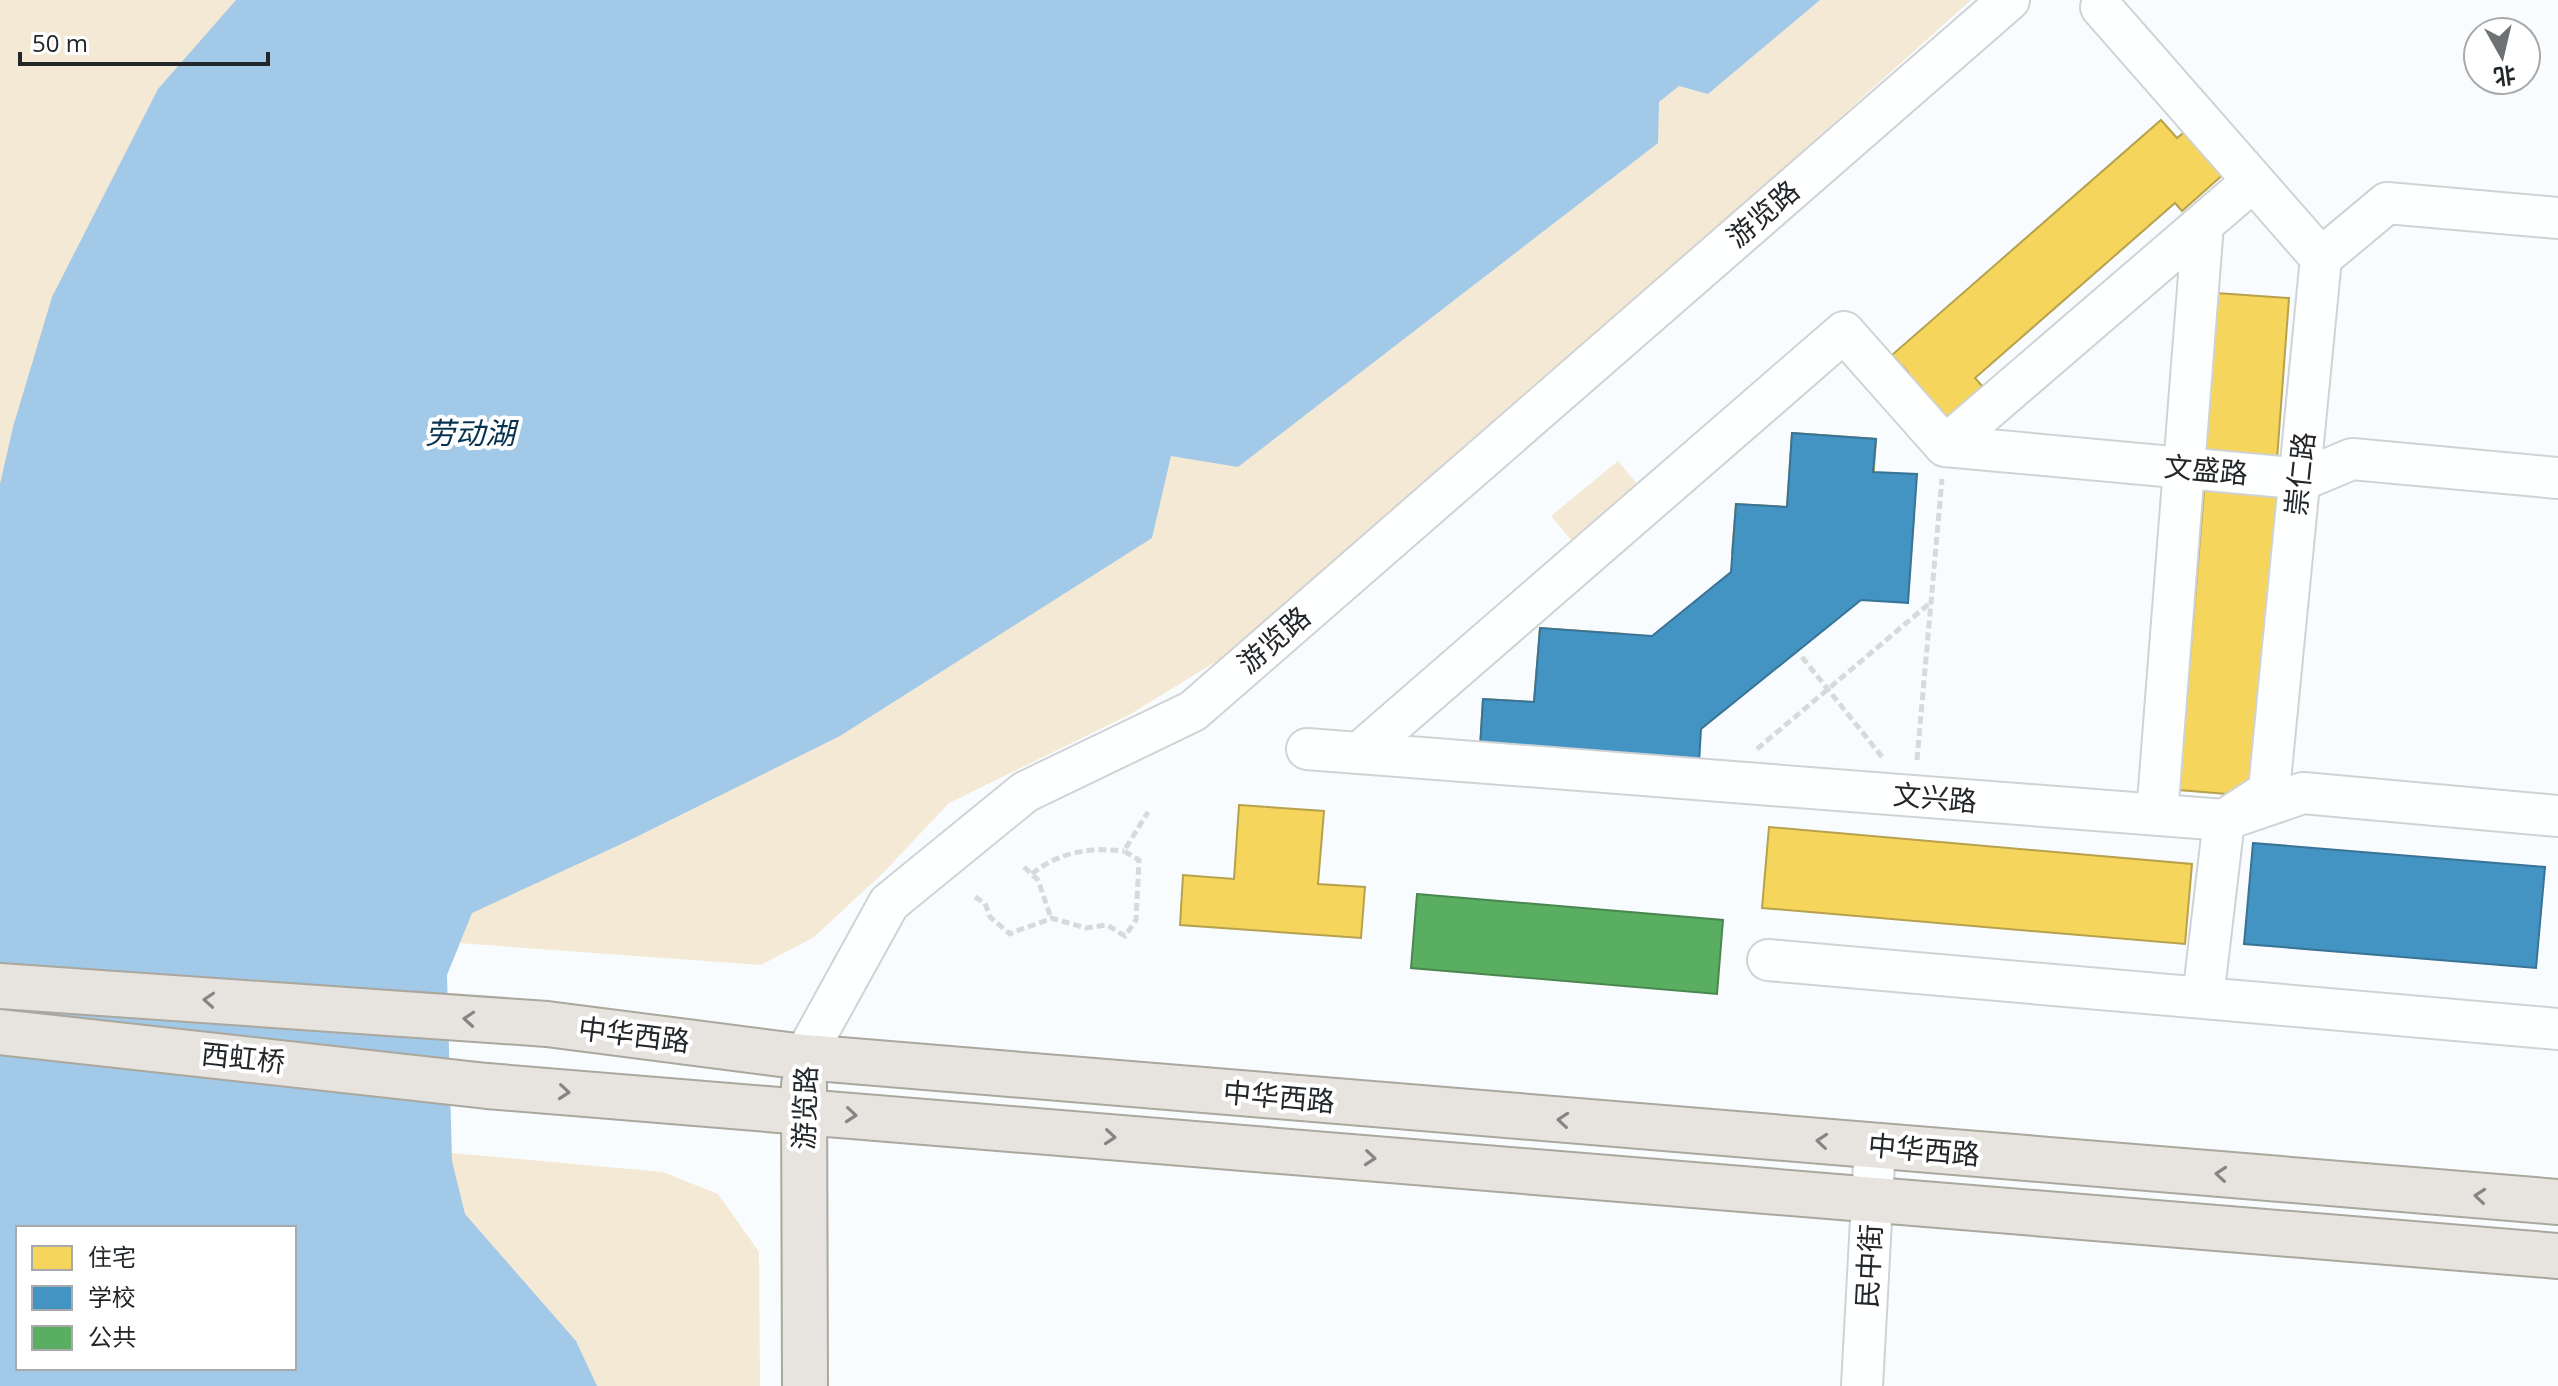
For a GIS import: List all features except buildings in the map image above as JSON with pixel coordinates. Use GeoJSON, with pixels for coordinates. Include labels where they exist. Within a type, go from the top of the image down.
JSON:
{"type":"FeatureCollection","features":[{"type":"Feature","properties":{"kind":"main road","name":"中华西路"},"geometry":{"type":"LineString","coordinates":[[0,986],[547,1024],[804,1057],[2558,1202]]}},
{"type":"Feature","properties":{"kind":"main road","name":"西虹桥"},"geometry":{"type":"LineString","coordinates":[[0,1032],[487,1086]]}},
{"type":"Feature","properties":{"kind":"main road","name":"游览路"},"geometry":{"type":"LineString","coordinates":[[804,1057],[805,1386]]}},
{"type":"Feature","properties":{"kind":"main road","name":"中华西路"},"geometry":{"type":"LineString","coordinates":[[487,1086],[2558,1256]]}},
{"type":"Feature","properties":{"kind":"street","name":"游览路"},"geometry":{"type":"LineString","coordinates":[[804,1057],[889,903],[1025,792],[1193,711],[2009,0]]}},
{"type":"Feature","properties":{"kind":"street"},"geometry":{"type":"LineString","coordinates":[[2101,7],[2321,258],[2387,203],[2558,218]]}},
{"type":"Feature","properties":{"kind":"street"},"geometry":{"type":"LineString","coordinates":[[1359,753],[1844,332],[1945,446],[2253,181]]}},
{"type":"Feature","properties":{"kind":"street"},"geometry":{"type":"LineString","coordinates":[[2157,815],[2203,224]]}},
{"type":"Feature","properties":{"kind":"street","name":"崇仁路"},"geometry":{"type":"LineString","coordinates":[[2224,820],[2269,791],[2321,258]]}},
{"type":"Feature","properties":{"kind":"street","name":"文盛路"},"geometry":{"type":"LineString","coordinates":[[1945,446],[2300,479],[2352,459],[2558,478]]}},
{"type":"Feature","properties":{"kind":"street","name":"文兴路"},"geometry":{"type":"LineString","coordinates":[[1307,749],[2224,820],[2303,793],[2558,816]]}},
{"type":"Feature","properties":{"kind":"street"},"geometry":{"type":"LineString","coordinates":[[2203,998],[2224,820]]}},
{"type":"Feature","properties":{"kind":"street"},"geometry":{"type":"LineString","coordinates":[[1768,960],[2558,1029]]}},
{"type":"Feature","properties":{"kind":"street","name":"民中街"},"geometry":{"type":"LineString","coordinates":[[1862,1386],[1875,1146]]}},
{"type":"Feature","properties":{"kind":"path"},"geometry":{"type":"LineString","coordinates":[[1913,797],[1945,446]]}},
{"type":"Feature","properties":{"kind":"path"},"geometry":{"type":"LineString","coordinates":[[1720,780],[1931,602]]}},
{"type":"Feature","properties":{"kind":"path"},"geometry":{"type":"LineString","coordinates":[[1802,657],[1913,797]]}},
{"type":"Feature","properties":{"kind":"path"},"geometry":{"type":"LineString","coordinates":[[1124,851],[1148,812]]}},
{"type":"Feature","properties":{"kind":"path"},"geometry":{"type":"LineString","coordinates":[[975,897],[985,903],[990,917],[1010,934],[1023,927],[1035,927],[1051,918],[1086,928],[1107,925],[1125,936],[1136,920],[1139,860],[1124,851],[1100,848],[1076,852],[1043,865],[1032,874]]}},
{"type":"Feature","properties":{"kind":"path"},"geometry":{"type":"LineString","coordinates":[[1024,867],[1038,880],[1051,918]]}},
{"type":"Feature","properties":{"kind":"shaded area","name":"劳动湖"},"geometry":{"type":"Polygon","coordinates":[[[0,0],[1971,0],[1402,511],[1235,650],[1129,715],[949,803],[884,872],[814,937],[761,965],[0,910],[0,0]]]}},
{"type":"Feature","properties":{"kind":"shaded area"},"geometry":{"type":"Polygon","coordinates":[[[1618,461],[1648,497],[1581,552],[1551,516],[1618,461]]]}},
{"type":"Feature","properties":{"kind":"shaded area"},"geometry":{"type":"Polygon","coordinates":[[[0,1112],[663,1172],[718,1194],[759,1252],[760,1386],[0,1386],[0,1112]]]}},
{"type":"Feature","properties":{"kind":"water","name":"劳动湖"},"geometry":{"type":"Polygon","coordinates":[[[236,0],[1820,0],[1708,94],[1679,86],[1659,102],[1658,143],[1238,467],[1171,456],[1152,538],[840,736],[630,840],[472,913],[447,975],[452,1161],[465,1214],[576,1341],[597,1386],[0,1386],[0,484],[13,427],[52,297],[158,89],[236,0]]]}}]}
